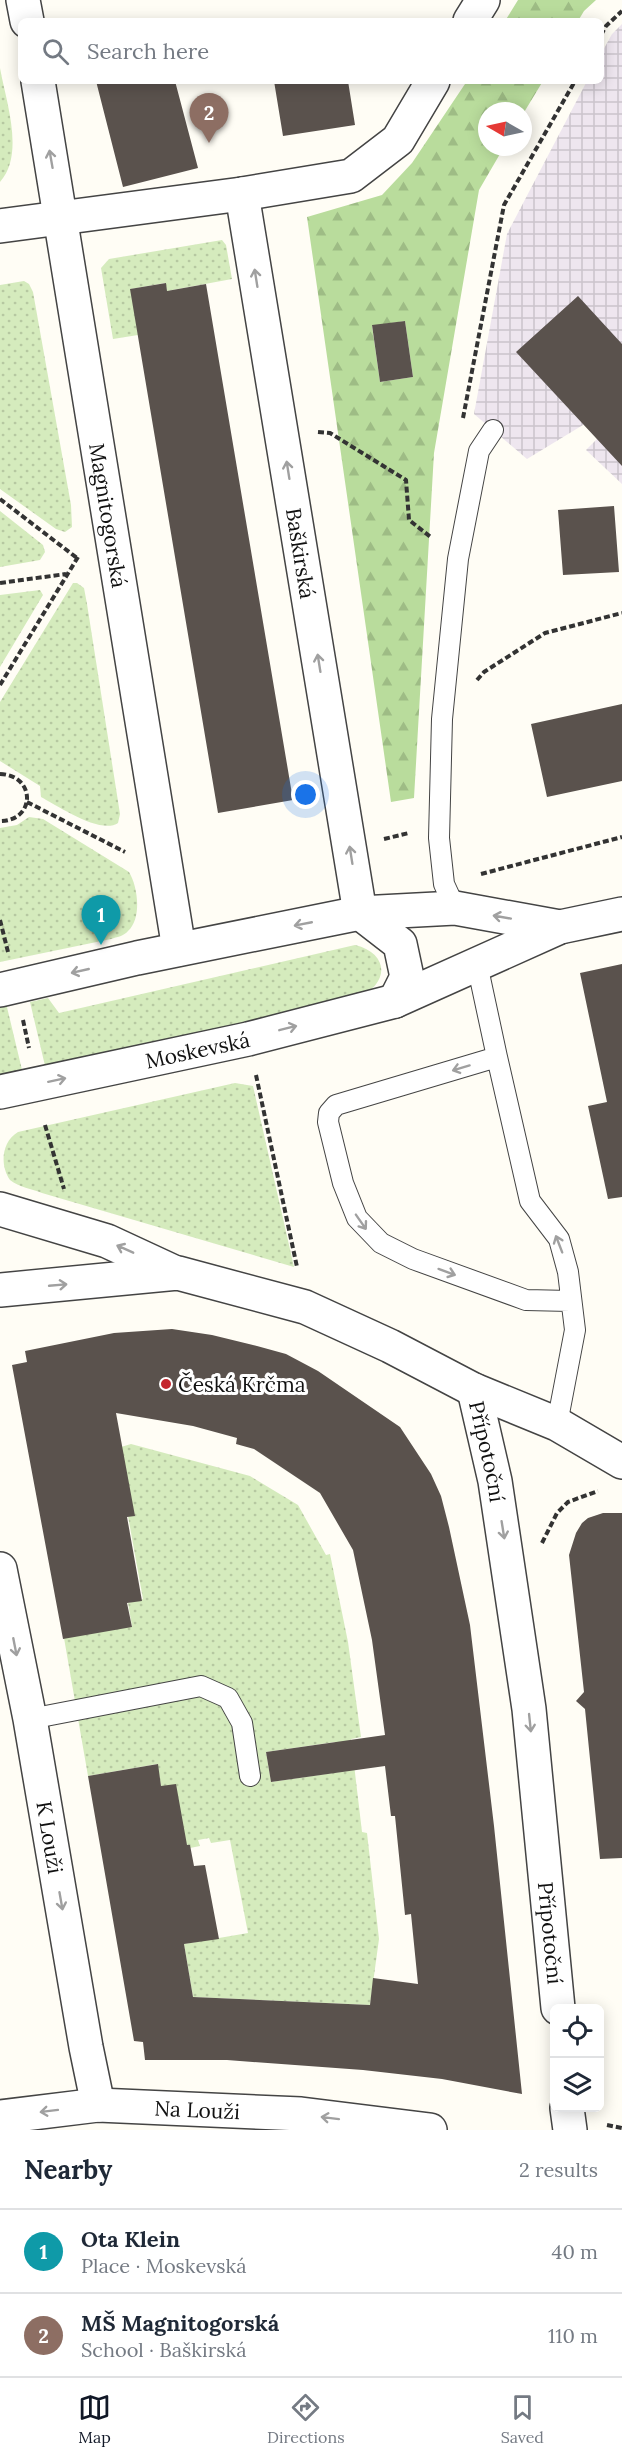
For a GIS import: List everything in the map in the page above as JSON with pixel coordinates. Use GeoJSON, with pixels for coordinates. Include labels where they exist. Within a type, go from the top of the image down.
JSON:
{"type":"FeatureCollection","features":[{"type":"Feature","properties":{"kind":"street"},"geometry":{"type":"LineString","coordinates":[[23,0],[26,18]]}},
{"type":"Feature","properties":{"kind":"street"},"geometry":{"type":"LineString","coordinates":[[472,18],[483,0]]}},
{"type":"Feature","properties":{"kind":"street","name":"Magnitogorská"},"geometry":{"type":"LineString","coordinates":[[39,84],[179,950]]}},
{"type":"Feature","properties":{"kind":"street"},"geometry":{"type":"LineString","coordinates":[[0,226],[61,216],[242,194],[351,176],[398,140],[432,84]]}},
{"type":"Feature","properties":{"kind":"street","name":"Baškirská"},"geometry":{"type":"LineString","coordinates":[[242,194],[360,913]]}},
{"type":"Feature","properties":{"kind":"street","name":"Moskevská"},"geometry":{"type":"LineString","coordinates":[[0,990],[179,950],[449,896],[560,927]]}},
{"type":"Feature","properties":{"kind":"street"},"geometry":{"type":"LineString","coordinates":[[360,913],[400,944],[407,977],[395,1001]]}},
{"type":"Feature","properties":{"kind":"street","name":"Moskevská"},"geometry":{"type":"LineString","coordinates":[[0,1092],[248,1038],[395,1001],[560,927],[622,914]]}},
{"type":"Feature","properties":{"kind":"street"},"geometry":{"type":"LineString","coordinates":[[0,1209],[107,1241],[178,1273]]}},
{"type":"Feature","properties":{"kind":"street","name":"Přípotoční"},"geometry":{"type":"LineString","coordinates":[[0,1290],[178,1273],[305,1307],[390,1346],[474,1390],[495,1481],[529,1709],[558,2004]]}},
{"type":"Feature","properties":{"kind":"street"},"geometry":{"type":"LineString","coordinates":[[474,1390],[557,1424],[612,1472]]}},
{"type":"Feature","properties":{"kind":"street","name":"K Louži"},"geometry":{"type":"LineString","coordinates":[[0,1569],[30,1719],[98,2106]]}},
{"type":"Feature","properties":{"kind":"street","name":"Na Louži"},"geometry":{"type":"LineString","coordinates":[[0,2117],[98,2106],[301,2114],[430,2130]]}},
{"type":"Feature","properties":{"kind":"street"},"geometry":{"type":"LineString","coordinates":[[568,2112],[570,2130]]}},
{"type":"Feature","properties":{"kind":"lane"},"geometry":{"type":"LineString","coordinates":[[449,896],[439,825],[442,719],[458,559],[479,451],[493,430]]}},
{"type":"Feature","properties":{"kind":"lane"},"geometry":{"type":"LineString","coordinates":[[477,964],[530,1201],[559,1239],[568,1272],[574,1330],[557,1424]]}},
{"type":"Feature","properties":{"kind":"lane"},"geometry":{"type":"LineString","coordinates":[[497,1057],[336,1105],[329,1113],[328,1122],[344,1183],[357,1218],[368,1231],[393,1250],[526,1300],[570,1301]]}},
{"type":"Feature","properties":{"kind":"lane"},"geometry":{"type":"LineString","coordinates":[[30,1719],[201,1686],[228,1698],[242,1724],[250,1776]]}},
{"type":"Feature","properties":{"kind":"path"},"geometry":{"type":"LineString","coordinates":[[604,30],[622,11]]}},
{"type":"Feature","properties":{"kind":"path"},"geometry":{"type":"LineString","coordinates":[[461,427],[504,205],[573,84]]}},
{"type":"Feature","properties":{"kind":"path"},"geometry":{"type":"LineString","coordinates":[[281,431],[330,433],[406,480],[409,519],[458,559]]}},
{"type":"Feature","properties":{"kind":"path"},"geometry":{"type":"LineString","coordinates":[[0,500],[77,558]]}},
{"type":"Feature","properties":{"kind":"path"},"geometry":{"type":"LineString","coordinates":[[0,685],[81,550]]}},
{"type":"Feature","properties":{"kind":"path"},"geometry":{"type":"LineString","coordinates":[[0,583],[67,574]]}},
{"type":"Feature","properties":{"kind":"path"},"geometry":{"type":"LineString","coordinates":[[442,719],[484,672],[545,633],[622,613]]}},
{"type":"Feature","properties":{"kind":"path"},"geometry":{"type":"LineString","coordinates":[[0,774],[9,774],[23,784],[27,793],[27,802],[23,811],[16,818],[0,822]]}},
{"type":"Feature","properties":{"kind":"path"},"geometry":{"type":"LineString","coordinates":[[27,802],[132,855]]}},
{"type":"Feature","properties":{"kind":"path"},"geometry":{"type":"LineString","coordinates":[[350,848],[439,825]]}},
{"type":"Feature","properties":{"kind":"path"},"geometry":{"type":"LineString","coordinates":[[449,896],[622,837]]}},
{"type":"Feature","properties":{"kind":"path"},"geometry":{"type":"LineString","coordinates":[[248,1038],[305,1307]]}},
{"type":"Feature","properties":{"kind":"path"},"geometry":{"type":"LineString","coordinates":[[45,1125],[67,1197]]}},
{"type":"Feature","properties":{"kind":"path"},"geometry":{"type":"LineString","coordinates":[[534,1545],[543,1543],[557,1513],[568,1502],[597,1492],[612,1472]]}},
{"type":"Feature","properties":{"kind":"shaded area"},"geometry":{"type":"Polygon","coordinates":[[[622,24],[622,390],[583,425],[527,459],[474,414],[507,234],[585,84],[604,84],[604,49],[612,34],[622,24]]]}},
{"type":"Feature","properties":{"kind":"shaded area"},"geometry":{"type":"Polygon","coordinates":[[[622,414],[622,484],[586,450],[622,414]]]}},
{"type":"Feature","properties":{"kind":"green space"},"geometry":{"type":"Polygon","coordinates":[[[518,0],[596,0],[580,18],[507,18],[518,0]]]}},
{"type":"Feature","properties":{"kind":"green space"},"geometry":{"type":"Polygon","coordinates":[[[0,68],[13,143],[7,170],[0,182],[0,68]]]}},
{"type":"Feature","properties":{"kind":"green space"},"geometry":{"type":"Polygon","coordinates":[[[465,84],[541,84],[530,102],[478,102],[478,156],[499,156],[479,190],[434,453],[414,798],[391,802],[307,217],[382,195],[412,163],[465,84]],[[405,321],[372,326],[380,382],[413,377],[405,321]]]}},
{"type":"Feature","properties":{"kind":"green space"},"geometry":{"type":"Polygon","coordinates":[[[222,240],[226,245],[232,279],[167,291],[165,283],[131,289],[138,335],[113,339],[101,268],[109,259],[222,240]]]}},
{"type":"Feature","properties":{"kind":"green space"},"geometry":{"type":"Polygon","coordinates":[[[24,281],[29,284],[33,292],[71,505],[72,527],[65,532],[56,529],[0,489],[0,285],[24,281]]]}},
{"type":"Feature","properties":{"kind":"green space"},"geometry":{"type":"Polygon","coordinates":[[[0,511],[43,545],[45,552],[40,560],[0,567],[0,511]]]}},
{"type":"Feature","properties":{"kind":"green space"},"geometry":{"type":"Polygon","coordinates":[[[73,583],[84,588],[120,814],[118,823],[111,826],[80,818],[41,797],[40,786],[0,761],[0,702],[73,583]]]}},
{"type":"Feature","properties":{"kind":"green space"},"geometry":{"type":"Polygon","coordinates":[[[40,590],[43,595],[0,667],[0,595],[40,590]]]}},
{"type":"Feature","properties":{"kind":"green space"},"geometry":{"type":"Polygon","coordinates":[[[29,817],[43,819],[129,872],[135,886],[137,911],[126,933],[111,939],[0,962],[0,828],[17,825],[29,817]]]}},
{"type":"Feature","properties":{"kind":"green space"},"geometry":{"type":"Polygon","coordinates":[[[355,945],[374,955],[381,969],[376,985],[358,997],[46,1070],[30,1002],[48,998],[59,1013],[355,945]]]}},
{"type":"Feature","properties":{"kind":"green space"},"geometry":{"type":"Polygon","coordinates":[[[6,1003],[23,1074],[0,1079],[0,1004],[6,1003]]]}},
{"type":"Feature","properties":{"kind":"green space"},"geometry":{"type":"Polygon","coordinates":[[[235,1083],[253,1086],[294,1267],[42,1193],[21,1186],[10,1180],[7,1174],[4,1161],[5,1148],[12,1136],[18,1132],[235,1083]]]}},
{"type":"Feature","properties":{"kind":"green space"},"geometry":{"type":"Polygon","coordinates":[[[131,1444],[250,1476],[298,1505],[326,1555],[330,1554],[348,1642],[361,1737],[351,1739],[362,1832],[367,1833],[379,1939],[370,2005],[193,1997],[184,1944],[248,1933],[230,1840],[211,1843],[209,1838],[198,1840],[200,1846],[190,1848],[187,1845],[161,1786],[157,1764],[88,1776],[64,1638],[132,1626],[128,1603],[143,1599],[128,1516],[111,1450],[131,1444]],[[335,1742],[266,1752],[271,1782],[340,1772],[335,1742]]]}},
{"type":"Feature","properties":{"kind":"building"},"geometry":{"type":"Polygon","coordinates":[[[97,84],[176,84],[198,168],[123,187],[97,84]]]}},
{"type":"Feature","properties":{"kind":"building"},"geometry":{"type":"Polygon","coordinates":[[[274,84],[348,84],[355,125],[283,136],[274,84]]]}},
{"type":"Feature","properties":{"kind":"building"},"geometry":{"type":"Polygon","coordinates":[[[166,283],[167,291],[206,284],[293,800],[218,813],[130,289],[166,283]]]}},
{"type":"Feature","properties":{"kind":"building"},"geometry":{"type":"Polygon","coordinates":[[[578,296],[622,344],[622,466],[516,352],[578,296]]]}},
{"type":"Feature","properties":{"kind":"building"},"geometry":{"type":"Polygon","coordinates":[[[405,321],[413,377],[380,382],[372,325],[405,321]]]}},
{"type":"Feature","properties":{"kind":"building"},"geometry":{"type":"Polygon","coordinates":[[[614,506],[619,572],[563,575],[558,510],[614,506]]]}},
{"type":"Feature","properties":{"kind":"building"},"geometry":{"type":"Polygon","coordinates":[[[622,704],[622,781],[547,797],[531,724],[622,704]]]}},
{"type":"Feature","properties":{"kind":"building"},"geometry":{"type":"Polygon","coordinates":[[[622,964],[622,1197],[608,1199],[588,1106],[607,1102],[580,973],[622,964]]]}},
{"type":"Feature","properties":{"kind":"building"},"geometry":{"type":"Polygon","coordinates":[[[172,1329],[212,1335],[286,1354],[318,1371],[400,1427],[431,1474],[441,1496],[470,1625],[522,2094],[442,2079],[363,2070],[227,2060],[145,2060],[143,2042],[134,2041],[88,1776],[158,1764],[161,1786],[176,1784],[187,1845],[190,1845],[194,1866],[205,1865],[219,1939],[184,1944],[193,1997],[370,2005],[373,1978],[418,1984],[411,1914],[405,1915],[395,1816],[391,1816],[385,1766],[271,1782],[266,1752],[385,1735],[372,1640],[353,1550],[320,1493],[254,1449],[236,1444],[237,1438],[193,1426],[116,1413],[135,1516],[127,1517],[142,1601],[127,1603],[132,1627],[63,1639],[12,1365],[27,1362],[25,1351],[114,1333],[172,1329]]]}},
{"type":"Feature","properties":{"kind":"building"},"geometry":{"type":"Polygon","coordinates":[[[603,1513],[622,1513],[622,1858],[600,1859],[585,1709],[576,1701],[584,1692],[569,1555],[582,1523],[588,1518],[603,1513]]]}},
{"type":"Feature","properties":{"kind":"place","name":"MŠ Magnitogorská"},"geometry":{"type":"Point","coordinates":[209,143]}},
{"type":"Feature","properties":{"kind":"place","name":"Ota Klein"},"geometry":{"type":"Point","coordinates":[101,945]}},
{"type":"Feature","properties":{"kind":"place","name":"Česká Krčma"},"geometry":{"type":"Point","coordinates":[166,1384]}}]}
